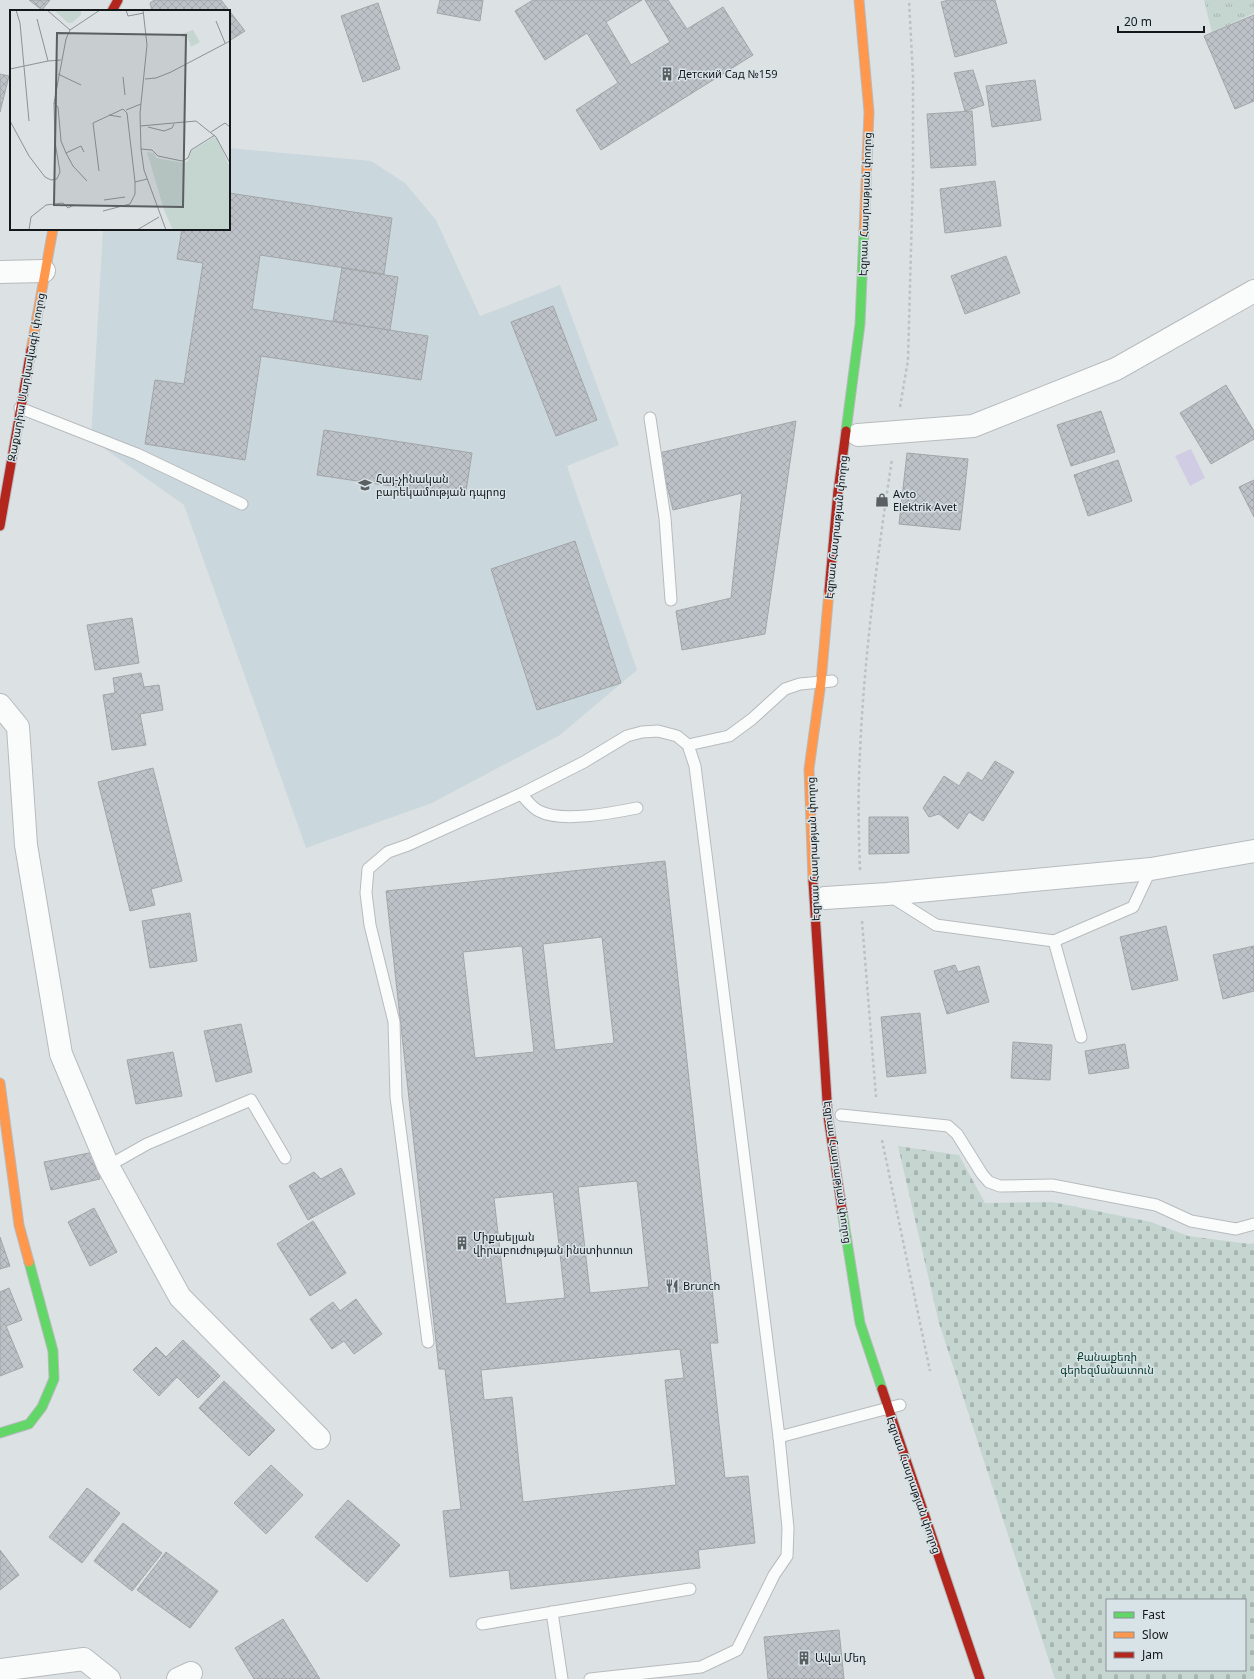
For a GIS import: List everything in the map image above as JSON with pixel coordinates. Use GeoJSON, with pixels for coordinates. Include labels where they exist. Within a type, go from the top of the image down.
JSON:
{"type":"FeatureCollection","features":[{"type":"Feature","properties":{"kind":"street"},"geometry":{"type":"LineString","coordinates":[[113,10],[118,0]]}},
{"type":"Feature","properties":{"kind":"street","name":"Էզրաս Հասրաթյան փողոց"},"geometry":{"type":"LineString","coordinates":[[859,0],[869,112],[860,324],[838,491],[829,681],[810,769],[814,895],[828,1116],[860,1322],[980,1679]]}},
{"type":"Feature","properties":{"kind":"street","name":"Զաքարիա Սարկավագի փողոց"},"geometry":{"type":"LineString","coordinates":[[0,526],[44,271],[53,230]]}},
{"type":"Feature","properties":{"kind":"street"},"geometry":{"type":"LineString","coordinates":[[0,272],[44,271]]}},
{"type":"Feature","properties":{"kind":"street"},"geometry":{"type":"LineString","coordinates":[[858,435],[973,426],[1116,369],[1254,291]]}},
{"type":"Feature","properties":{"kind":"street"},"geometry":{"type":"LineString","coordinates":[[0,705],[18,727],[26,846],[61,1054],[108,1166],[180,1297],[319,1438]]}},
{"type":"Feature","properties":{"kind":"street"},"geometry":{"type":"LineString","coordinates":[[825,899],[1151,869],[1254,851]]}},
{"type":"Feature","properties":{"kind":"street"},"geometry":{"type":"LineString","coordinates":[[0,1082],[19,1225],[53,1351],[54,1379],[42,1407],[29,1424],[11,1431],[0,1433]]}},
{"type":"Feature","properties":{"kind":"street"},"geometry":{"type":"LineString","coordinates":[[0,1670],[84,1659],[109,1679]]}},
{"type":"Feature","properties":{"kind":"lane"},"geometry":{"type":"LineString","coordinates":[[20,408],[137,454],[242,504]]}},
{"type":"Feature","properties":{"kind":"lane"},"geometry":{"type":"LineString","coordinates":[[650,418],[665,518],[671,600]]}},
{"type":"Feature","properties":{"kind":"lane"},"geometry":{"type":"LineString","coordinates":[[688,745],[729,736],[752,719],[785,689],[800,684],[829,681]]}},
{"type":"Feature","properties":{"kind":"lane"},"geometry":{"type":"LineString","coordinates":[[428,1342],[396,1097],[394,1022],[370,924],[366,893],[368,869],[388,852],[408,845],[521,794],[584,762],[627,736],[642,732],[658,731],[677,736],[688,745],[695,766],[779,1437],[788,1528],[787,1556],[774,1575],[737,1650],[701,1667],[590,1679]]}},
{"type":"Feature","properties":{"kind":"lane"},"geometry":{"type":"LineString","coordinates":[[521,794],[538,811],[564,818],[615,813],[637,808]]}},
{"type":"Feature","properties":{"kind":"lane"},"geometry":{"type":"LineString","coordinates":[[887,894],[936,925],[1054,941],[1133,907],[1151,869]]}},
{"type":"Feature","properties":{"kind":"lane"},"geometry":{"type":"LineString","coordinates":[[1054,941],[1081,1037]]}},
{"type":"Feature","properties":{"kind":"lane"},"geometry":{"type":"LineString","coordinates":[[108,1166],[147,1144],[251,1100],[285,1158]]}},
{"type":"Feature","properties":{"kind":"lane"},"geometry":{"type":"LineString","coordinates":[[841,1115],[948,1126],[954,1130],[982,1174],[989,1182],[1000,1186],[1052,1185],[1156,1205],[1191,1221],[1236,1229],[1254,1224]]}},
{"type":"Feature","properties":{"kind":"lane"},"geometry":{"type":"LineString","coordinates":[[779,1437],[899,1405]]}},
{"type":"Feature","properties":{"kind":"lane"},"geometry":{"type":"LineString","coordinates":[[482,1624],[690,1589]]}},
{"type":"Feature","properties":{"kind":"lane"},"geometry":{"type":"LineString","coordinates":[[552,1612],[562,1679]]}},
{"type":"Feature","properties":{"kind":"path"},"geometry":{"type":"LineString","coordinates":[[909,0],[913,77],[913,177],[908,360],[878,556],[867,650],[859,779],[860,896],[878,1119],[930,1371]]}},
{"type":"Feature","properties":{"kind":"shaded area","name":"Հայ-չինական բարեկամության դպրոց"},"geometry":{"type":"Polygon","coordinates":[[[230,148],[371,161],[405,183],[436,220],[480,316],[560,285],[619,445],[567,466],[637,670],[560,735],[432,803],[306,848],[184,505],[91,439],[103,230],[230,230],[230,148]]]}},
{"type":"Feature","properties":{"kind":"shaded area"},"geometry":{"type":"Polygon","coordinates":[[[1191,449],[1205,478],[1190,486],[1175,456],[1191,449]]]}},
{"type":"Feature","properties":{"kind":"green space"},"geometry":{"type":"Polygon","coordinates":[[[1204,0],[1254,0],[1254,13],[1212,33],[1204,0]]]}},
{"type":"Feature","properties":{"kind":"green space","name":"Քանաքեռի գերեզմանատուն"},"geometry":{"type":"Polygon","coordinates":[[[898,1146],[959,1155],[985,1203],[1052,1202],[1151,1222],[1188,1236],[1250,1244],[1254,1243],[1254,1679],[1055,1679],[939,1323],[898,1146]]]}},
{"type":"Feature","properties":{"kind":"building"},"geometry":{"type":"Polygon","coordinates":[[[29,0],[50,0],[42,10],[29,0]]]}},
{"type":"Feature","properties":{"kind":"building"},"geometry":{"type":"Polygon","coordinates":[[[154,0],[221,0],[229,10],[152,10],[150,3],[154,0]]]}},
{"type":"Feature","properties":{"kind":"building"},"geometry":{"type":"Polygon","coordinates":[[[440,0],[483,0],[480,21],[437,13],[440,0]]]}},
{"type":"Feature","properties":{"kind":"building","name":"Детский Сад №159"},"geometry":{"type":"Polygon","coordinates":[[[533,0],[642,0],[606,22],[631,65],[670,42],[645,0],[668,0],[687,29],[723,7],[753,55],[601,150],[576,110],[618,83],[587,33],[545,60],[515,11],[533,0]]]}},
{"type":"Feature","properties":{"kind":"building"},"geometry":{"type":"Polygon","coordinates":[[[949,0],[995,0],[1007,43],[955,57],[941,2],[949,0]]]}},
{"type":"Feature","properties":{"kind":"building"},"geometry":{"type":"Polygon","coordinates":[[[378,3],[400,69],[363,82],[341,16],[378,3]]]}},
{"type":"Feature","properties":{"kind":"building"},"geometry":{"type":"Polygon","coordinates":[[[230,12],[245,31],[230,40],[230,12]]]}},
{"type":"Feature","properties":{"kind":"building"},"geometry":{"type":"Polygon","coordinates":[[[1254,15],[1254,101],[1235,109],[1204,36],[1254,15]]]}},
{"type":"Feature","properties":{"kind":"building"},"geometry":{"type":"Polygon","coordinates":[[[973,70],[984,105],[965,111],[954,73],[973,70]]]}},
{"type":"Feature","properties":{"kind":"building"},"geometry":{"type":"Polygon","coordinates":[[[0,74],[9,76],[0,112],[0,74]]]}},
{"type":"Feature","properties":{"kind":"building"},"geometry":{"type":"Polygon","coordinates":[[[1035,80],[1041,120],[992,127],[986,86],[1035,80]]]}},
{"type":"Feature","properties":{"kind":"building"},"geometry":{"type":"Polygon","coordinates":[[[972,111],[976,165],[931,168],[927,114],[972,111]]]}},
{"type":"Feature","properties":{"kind":"building"},"geometry":{"type":"Polygon","coordinates":[[[995,181],[1001,226],[945,233],[940,189],[995,181]]]}},
{"type":"Feature","properties":{"kind":"building"},"geometry":{"type":"Polygon","coordinates":[[[230,193],[392,218],[384,274],[260,255],[252,309],[428,336],[421,380],[261,356],[245,460],[145,444],[155,380],[184,384],[203,263],[177,259],[182,230],[230,230],[230,193]]]}},
{"type":"Feature","properties":{"kind":"building"},"geometry":{"type":"Polygon","coordinates":[[[1006,256],[1020,293],[965,314],[951,276],[1006,256]]]}},
{"type":"Feature","properties":{"kind":"building"},"geometry":{"type":"Polygon","coordinates":[[[342,268],[398,277],[390,330],[333,321],[342,268]]]}},
{"type":"Feature","properties":{"kind":"building"},"geometry":{"type":"Polygon","coordinates":[[[553,306],[597,420],[556,436],[511,322],[553,306]]]}},
{"type":"Feature","properties":{"kind":"building"},"geometry":{"type":"Polygon","coordinates":[[[1226,385],[1254,431],[1254,439],[1211,464],[1180,413],[1226,385]]]}},
{"type":"Feature","properties":{"kind":"building"},"geometry":{"type":"Polygon","coordinates":[[[1101,411],[1115,452],[1071,466],[1057,425],[1101,411]]]}},
{"type":"Feature","properties":{"kind":"building"},"geometry":{"type":"Polygon","coordinates":[[[796,421],[765,634],[682,650],[676,611],[731,598],[742,493],[673,510],[659,453],[796,421]]]}},
{"type":"Feature","properties":{"kind":"building"},"geometry":{"type":"Polygon","coordinates":[[[324,430],[472,453],[465,497],[317,475],[324,430]]]}},
{"type":"Feature","properties":{"kind":"building"},"geometry":{"type":"Polygon","coordinates":[[[907,453],[968,459],[960,530],[899,524],[907,453]]]}},
{"type":"Feature","properties":{"kind":"building"},"geometry":{"type":"Polygon","coordinates":[[[1118,460],[1132,501],[1088,516],[1074,475],[1118,460]]]}},
{"type":"Feature","properties":{"kind":"building"},"geometry":{"type":"Polygon","coordinates":[[[1254,480],[1254,517],[1239,487],[1254,480]]]}},
{"type":"Feature","properties":{"kind":"building"},"geometry":{"type":"Polygon","coordinates":[[[575,541],[621,683],[537,710],[491,569],[575,541]]]}},
{"type":"Feature","properties":{"kind":"building"},"geometry":{"type":"Polygon","coordinates":[[[132,618],[139,663],[95,670],[87,625],[132,618]]]}},
{"type":"Feature","properties":{"kind":"building"},"geometry":{"type":"Polygon","coordinates":[[[141,673],[144,687],[159,685],[163,710],[140,714],[146,745],[112,750],[103,695],[115,693],[113,678],[141,673]]]}},
{"type":"Feature","properties":{"kind":"building"},"geometry":{"type":"Polygon","coordinates":[[[995,761],[1014,772],[983,821],[969,812],[958,829],[939,814],[929,817],[923,808],[944,776],[959,786],[968,772],[982,781],[995,761]]]}},
{"type":"Feature","properties":{"kind":"building"},"geometry":{"type":"Polygon","coordinates":[[[153,768],[182,881],[151,889],[155,905],[130,911],[98,782],[153,768]]]}},
{"type":"Feature","properties":{"kind":"building"},"geometry":{"type":"Polygon","coordinates":[[[869,817],[908,817],[909,853],[869,854],[869,817]]]}},
{"type":"Feature","properties":{"kind":"building","name":"Միքաելյան վիրաբուժության ինստիտուտ"},"geometry":{"type":"Polygon","coordinates":[[[665,861],[718,1343],[710,1343],[725,1478],[748,1476],[755,1543],[698,1550],[700,1568],[511,1589],[509,1570],[450,1577],[443,1511],[461,1509],[445,1369],[439,1369],[386,891],[665,861]],[[602,937],[543,944],[555,1050],[614,1043],[602,937]],[[522,946],[463,952],[475,1058],[534,1052],[522,946]],[[637,1181],[578,1187],[590,1293],[649,1287],[637,1181]],[[553,1192],[494,1198],[506,1304],[565,1298],[553,1192]],[[680,1349],[481,1370],[484,1400],[512,1397],[523,1502],[676,1485],[665,1380],[684,1378],[680,1349]]]}},
{"type":"Feature","properties":{"kind":"building"},"geometry":{"type":"Polygon","coordinates":[[[190,913],[197,961],[150,968],[142,921],[190,913]]]}},
{"type":"Feature","properties":{"kind":"building"},"geometry":{"type":"Polygon","coordinates":[[[1166,926],[1178,980],[1132,990],[1120,937],[1166,926]]]}},
{"type":"Feature","properties":{"kind":"building"},"geometry":{"type":"Polygon","coordinates":[[[1254,946],[1254,991],[1223,999],[1213,955],[1254,946]]]}},
{"type":"Feature","properties":{"kind":"building"},"geometry":{"type":"Polygon","coordinates":[[[955,965],[958,972],[979,966],[989,1002],[947,1014],[934,971],[955,965]]]}},
{"type":"Feature","properties":{"kind":"building"},"geometry":{"type":"Polygon","coordinates":[[[920,1013],[926,1073],[887,1077],[881,1017],[920,1013]]]}},
{"type":"Feature","properties":{"kind":"building"},"geometry":{"type":"Polygon","coordinates":[[[241,1024],[252,1072],[216,1082],[204,1031],[241,1024]]]}},
{"type":"Feature","properties":{"kind":"building"},"geometry":{"type":"Polygon","coordinates":[[[1013,1042],[1052,1045],[1050,1080],[1011,1078],[1013,1042]]]}},
{"type":"Feature","properties":{"kind":"building"},"geometry":{"type":"Polygon","coordinates":[[[1125,1044],[1129,1068],[1089,1074],[1085,1051],[1125,1044]]]}},
{"type":"Feature","properties":{"kind":"building"},"geometry":{"type":"Polygon","coordinates":[[[173,1052],[182,1096],[136,1104],[127,1060],[173,1052]]]}},
{"type":"Feature","properties":{"kind":"building"},"geometry":{"type":"Polygon","coordinates":[[[94,1152],[100,1179],[51,1190],[44,1162],[94,1152]]]}},
{"type":"Feature","properties":{"kind":"building"},"geometry":{"type":"Polygon","coordinates":[[[341,1168],[355,1194],[308,1220],[289,1186],[314,1172],[321,1179],[341,1168]]]}},
{"type":"Feature","properties":{"kind":"building"},"geometry":{"type":"Polygon","coordinates":[[[94,1208],[117,1252],[90,1266],[68,1222],[94,1208]]]}},
{"type":"Feature","properties":{"kind":"building"},"geometry":{"type":"Polygon","coordinates":[[[313,1221],[346,1273],[310,1296],[277,1244],[313,1221]]]}},
{"type":"Feature","properties":{"kind":"building"},"geometry":{"type":"Polygon","coordinates":[[[0,1237],[10,1266],[0,1269],[0,1237]]]}},
{"type":"Feature","properties":{"kind":"building"},"geometry":{"type":"Polygon","coordinates":[[[9,1288],[22,1320],[6,1326],[23,1367],[0,1376],[0,1292],[9,1288]]]}},
{"type":"Feature","properties":{"kind":"building"},"geometry":{"type":"Polygon","coordinates":[[[356,1299],[382,1334],[354,1354],[344,1341],[332,1349],[310,1319],[333,1302],[340,1311],[356,1299]]]}},
{"type":"Feature","properties":{"kind":"building"},"geometry":{"type":"Polygon","coordinates":[[[183,1340],[220,1376],[198,1398],[177,1377],[159,1396],[133,1370],[156,1347],[166,1357],[183,1340]]]}},
{"type":"Feature","properties":{"kind":"building"},"geometry":{"type":"Polygon","coordinates":[[[224,1381],[275,1430],[249,1456],[199,1408],[224,1381]]]}},
{"type":"Feature","properties":{"kind":"building"},"geometry":{"type":"Polygon","coordinates":[[[271,1465],[303,1495],[266,1534],[234,1503],[271,1465]]]}},
{"type":"Feature","properties":{"kind":"building"},"geometry":{"type":"Polygon","coordinates":[[[87,1488],[120,1513],[82,1563],[49,1537],[87,1488]]]}},
{"type":"Feature","properties":{"kind":"building"},"geometry":{"type":"Polygon","coordinates":[[[348,1500],[400,1545],[367,1582],[315,1537],[348,1500]]]}},
{"type":"Feature","properties":{"kind":"building"},"geometry":{"type":"Polygon","coordinates":[[[123,1523],[162,1553],[132,1591],[94,1561],[123,1523]]]}},
{"type":"Feature","properties":{"kind":"building"},"geometry":{"type":"Polygon","coordinates":[[[0,1550],[19,1575],[0,1590],[0,1550]]]}},
{"type":"Feature","properties":{"kind":"building"},"geometry":{"type":"Polygon","coordinates":[[[166,1552],[218,1591],[190,1628],[137,1590],[166,1552]]]}},
{"type":"Feature","properties":{"kind":"building"},"geometry":{"type":"Polygon","coordinates":[[[283,1619],[320,1679],[254,1679],[235,1648],[283,1619]]]}},
{"type":"Feature","properties":{"kind":"building","name":"Ավա Մեդ"},"geometry":{"type":"Polygon","coordinates":[[[839,1630],[844,1679],[768,1679],[764,1637],[839,1630]]]}},
{"type":"Feature","properties":{"kind":"traffic: fast"},"geometry":{"type":"LineString","coordinates":[[846,431],[860,324],[864,231]]}},
{"type":"Feature","properties":{"kind":"traffic: fast"},"geometry":{"type":"LineString","coordinates":[[842,1210],[860,1323],[882,1389]]}},
{"type":"Feature","properties":{"kind":"traffic: fast"},"geometry":{"type":"LineString","coordinates":[[0,1433],[29,1424],[42,1407],[54,1379],[53,1351],[29,1262]]}},
{"type":"Feature","properties":{"kind":"traffic: slow"},"geometry":{"type":"LineString","coordinates":[[859,0],[869,112],[864,231]]}},
{"type":"Feature","properties":{"kind":"traffic: slow"},"geometry":{"type":"LineString","coordinates":[[31,350],[53,230]]}},
{"type":"Feature","properties":{"kind":"traffic: slow"},"geometry":{"type":"LineString","coordinates":[[813,881],[809,769],[821,682],[829,591]]}},
{"type":"Feature","properties":{"kind":"traffic: slow"},"geometry":{"type":"LineString","coordinates":[[0,1083],[19,1225],[29,1262]]}},
{"type":"Feature","properties":{"kind":"traffic: jam"},"geometry":{"type":"LineString","coordinates":[[113,10],[118,0]]}},
{"type":"Feature","properties":{"kind":"traffic: jam"},"geometry":{"type":"LineString","coordinates":[[0,526],[31,350]]}},
{"type":"Feature","properties":{"kind":"traffic: jam"},"geometry":{"type":"LineString","coordinates":[[829,591],[838,491],[846,431]]}},
{"type":"Feature","properties":{"kind":"traffic: jam"},"geometry":{"type":"LineString","coordinates":[[813,881],[828,1116],[842,1210]]}},
{"type":"Feature","properties":{"kind":"traffic: jam"},"geometry":{"type":"LineString","coordinates":[[882,1389],[980,1679]]}},
{"type":"Feature","properties":{"kind":"place","name":"Детский Сад №159"},"geometry":{"type":"Point","coordinates":[667,74]}},
{"type":"Feature","properties":{"kind":"place","name":"Հայ-չինական բարեկամության դպրոց"},"geometry":{"type":"Point","coordinates":[365,485]}},
{"type":"Feature","properties":{"kind":"place","name":"Avto Elektrik Avet"},"geometry":{"type":"Point","coordinates":[882,500]}},
{"type":"Feature","properties":{"kind":"place","name":"Միքաելյան վիրաբուժության ինստիտուտ"},"geometry":{"type":"Point","coordinates":[462,1243]}},
{"type":"Feature","properties":{"kind":"place","name":"Brunch"},"geometry":{"type":"Point","coordinates":[672,1286]}},
{"type":"Feature","properties":{"kind":"place","name":"Ավա Մեդ"},"geometry":{"type":"Point","coordinates":[804,1658]}}]}
